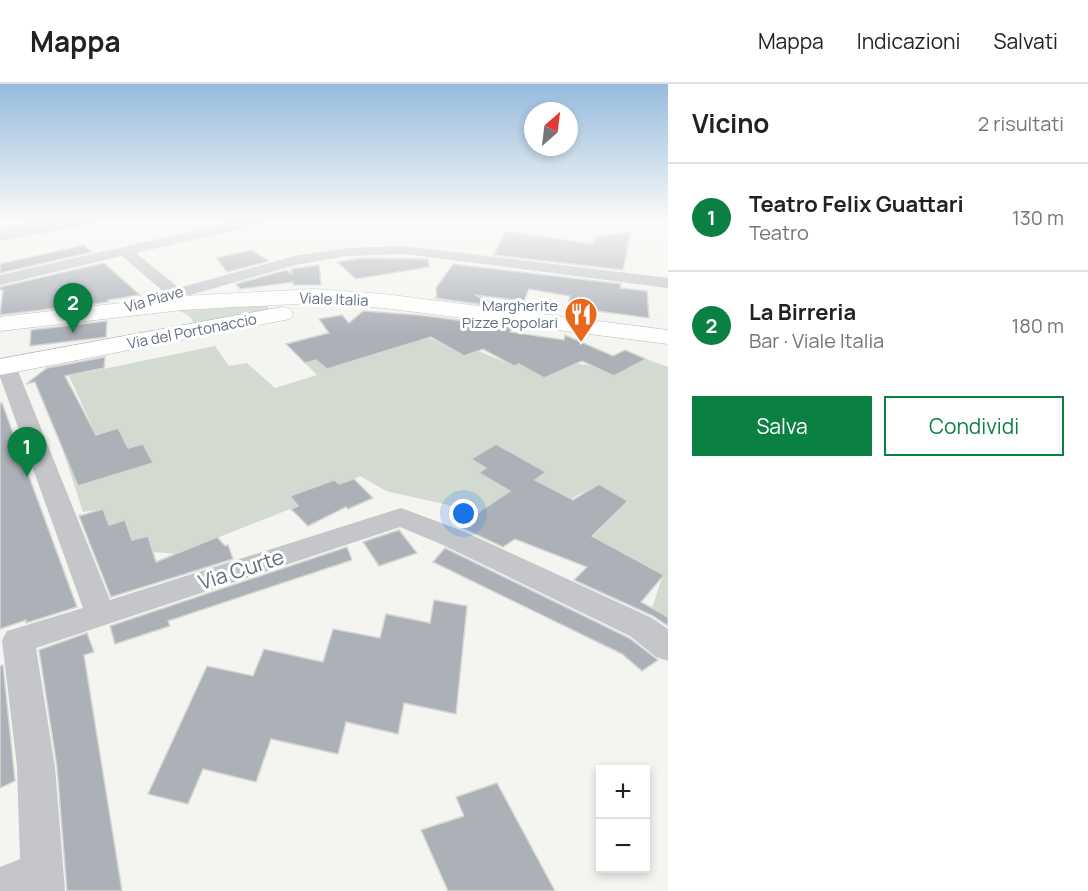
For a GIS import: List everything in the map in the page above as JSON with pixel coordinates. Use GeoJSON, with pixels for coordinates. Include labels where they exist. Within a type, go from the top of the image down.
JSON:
{"type":"FeatureCollection","features":[{"type":"Feature","properties":{"kind":"main road"},"geometry":{"type":"LineString","coordinates":[[103,314],[178,298],[270,307]]}},
{"type":"Feature","properties":{"kind":"main road","name":"Via del Portonaccio"},"geometry":{"type":"LineString","coordinates":[[3,367],[180,334],[270,307],[384,301]]}},
{"type":"Feature","properties":{"kind":"main road","name":"Viale Italia"},"geometry":{"type":"LineString","coordinates":[[384,301],[668,337]]}},
{"type":"Feature","properties":{"kind":"main road"},"geometry":{"type":"LineString","coordinates":[[0,324],[162,311],[182,317],[188,322],[180,334]]}},
{"type":"Feature","properties":{"kind":"street"},"geometry":{"type":"LineString","coordinates":[[0,279],[95,258]]}},
{"type":"Feature","properties":{"kind":"street"},"geometry":{"type":"LineString","coordinates":[[132,258],[178,298]]}},
{"type":"Feature","properties":{"kind":"street","name":"Via Piave"},"geometry":{"type":"LineString","coordinates":[[178,298],[317,258]]}},
{"type":"Feature","properties":{"kind":"street","name":"Via Piave"},"geometry":{"type":"LineString","coordinates":[[468,258],[668,282]]}},
{"type":"Feature","properties":{"kind":"street"},"geometry":{"type":"LineString","coordinates":[[3,367],[101,615]]}},
{"type":"Feature","properties":{"kind":"street","name":"Via Curte"},"geometry":{"type":"LineString","coordinates":[[42,881],[36,767],[18,640],[401,517],[453,538],[641,627],[668,647]]}},
{"type":"Feature","properties":{"kind":"street"},"geometry":{"type":"LineString","coordinates":[[0,889],[42,881]]}},
{"type":"Feature","properties":{"kind":"shaded area"},"geometry":{"type":"Polygon","coordinates":[[[264,303],[268,309],[264,311],[194,325],[189,316],[174,310],[264,303]]]}},
{"type":"Feature","properties":{"kind":"shaded area"},"geometry":{"type":"Polygon","coordinates":[[[430,338],[463,356],[478,351],[514,366],[534,358],[593,366],[614,376],[646,359],[668,367],[668,624],[651,611],[663,575],[593,536],[628,502],[599,484],[561,504],[527,483],[479,512],[386,491],[360,476],[308,502],[176,554],[153,552],[148,536],[132,540],[125,521],[109,525],[103,509],[83,512],[59,438],[93,428],[69,376],[215,346],[229,366],[247,363],[275,388],[317,375],[305,363],[327,357],[389,349],[430,338]]]}},
{"type":"Feature","properties":{"kind":"building"},"geometry":{"type":"Polygon","coordinates":[[[28,258],[67,258],[0,273],[0,264],[28,258]]]}},
{"type":"Feature","properties":{"kind":"building"},"geometry":{"type":"Polygon","coordinates":[[[216,258],[264,258],[269,261],[227,272],[216,258]]]}},
{"type":"Feature","properties":{"kind":"building"},"geometry":{"type":"Polygon","coordinates":[[[362,258],[428,259],[429,267],[356,279],[337,262],[362,258]]]}},
{"type":"Feature","properties":{"kind":"building"},"geometry":{"type":"Polygon","coordinates":[[[517,258],[626,258],[623,270],[517,258]]]}},
{"type":"Feature","properties":{"kind":"building"},"geometry":{"type":"Polygon","coordinates":[[[104,263],[140,295],[108,300],[108,302],[0,315],[3,290],[0,290],[0,287],[104,263]]]}},
{"type":"Feature","properties":{"kind":"building"},"geometry":{"type":"Polygon","coordinates":[[[453,264],[621,284],[620,288],[647,291],[649,318],[568,307],[570,296],[529,289],[524,301],[475,295],[501,307],[434,298],[437,297],[436,288],[453,264]]]}},
{"type":"Feature","properties":{"kind":"building"},"geometry":{"type":"Polygon","coordinates":[[[319,265],[321,285],[293,285],[293,282],[240,289],[236,284],[286,270],[292,274],[291,269],[319,265]]]}},
{"type":"Feature","properties":{"kind":"building"},"geometry":{"type":"Polygon","coordinates":[[[363,311],[418,315],[513,327],[510,332],[564,340],[565,335],[613,356],[625,350],[646,359],[614,376],[582,361],[544,378],[519,364],[514,366],[483,349],[464,356],[431,337],[327,369],[316,360],[305,363],[286,344],[329,333],[319,319],[342,315],[349,323],[363,311]]]}},
{"type":"Feature","properties":{"kind":"building"},"geometry":{"type":"Polygon","coordinates":[[[107,321],[106,337],[30,346],[31,330],[107,321]]]}},
{"type":"Feature","properties":{"kind":"building"},"geometry":{"type":"Polygon","coordinates":[[[105,357],[104,368],[65,376],[96,435],[118,428],[128,448],[143,444],[153,463],[78,486],[35,382],[26,384],[47,368],[105,357]]]}},
{"type":"Feature","properties":{"kind":"building"},"geometry":{"type":"Polygon","coordinates":[[[0,403],[2,403],[77,607],[0,629],[0,403]]]}},
{"type":"Feature","properties":{"kind":"building"},"geometry":{"type":"Polygon","coordinates":[[[496,444],[546,472],[535,480],[573,500],[599,484],[628,501],[592,536],[664,575],[641,602],[668,617],[668,626],[653,616],[574,580],[587,567],[515,539],[503,547],[462,528],[465,525],[461,524],[510,491],[479,473],[486,468],[471,459],[496,444]]]}},
{"type":"Feature","properties":{"kind":"building"},"geometry":{"type":"Polygon","coordinates":[[[354,479],[373,498],[348,509],[346,507],[308,526],[291,509],[298,506],[290,496],[334,480],[339,484],[354,479]]]}},
{"type":"Feature","properties":{"kind":"building"},"geometry":{"type":"Polygon","coordinates":[[[103,509],[109,525],[125,520],[132,540],[148,536],[156,562],[217,537],[225,546],[228,545],[233,559],[111,597],[79,516],[103,509]]]}},
{"type":"Feature","properties":{"kind":"building"},"geometry":{"type":"Polygon","coordinates":[[[399,530],[417,553],[379,566],[363,542],[399,530]]]}},
{"type":"Feature","properties":{"kind":"building"},"geometry":{"type":"Polygon","coordinates":[[[347,547],[352,560],[168,621],[170,626],[115,644],[110,626],[347,547]]]}},
{"type":"Feature","properties":{"kind":"building"},"geometry":{"type":"Polygon","coordinates":[[[445,548],[629,638],[658,660],[642,671],[622,654],[433,562],[445,548]]]}},
{"type":"Feature","properties":{"kind":"building"},"geometry":{"type":"Polygon","coordinates":[[[434,600],[467,606],[456,714],[404,703],[398,734],[346,722],[338,754],[271,739],[256,782],[203,769],[188,804],[148,794],[207,666],[253,676],[264,649],[323,662],[333,629],[380,638],[386,614],[430,623],[434,600]]]}},
{"type":"Feature","properties":{"kind":"building"},"geometry":{"type":"Polygon","coordinates":[[[87,633],[94,652],[84,655],[122,891],[67,891],[57,767],[39,650],[87,633]]]}},
{"type":"Feature","properties":{"kind":"building"},"geometry":{"type":"Polygon","coordinates":[[[3,665],[15,781],[0,788],[0,666],[3,665]]]}},
{"type":"Feature","properties":{"kind":"building"},"geometry":{"type":"Polygon","coordinates":[[[497,783],[555,891],[448,891],[421,830],[464,816],[456,797],[497,783]]]}},
{"type":"Feature","properties":{"kind":"place","name":"La Birreria"},"geometry":{"type":"Point","coordinates":[73,333]}},
{"type":"Feature","properties":{"kind":"place","name":"Margherite Pizze Popolari"},"geometry":{"type":"Point","coordinates":[581,343]}},
{"type":"Feature","properties":{"kind":"place","name":"Teatro Felix Guattari"},"geometry":{"type":"Point","coordinates":[27,477]}}]}
